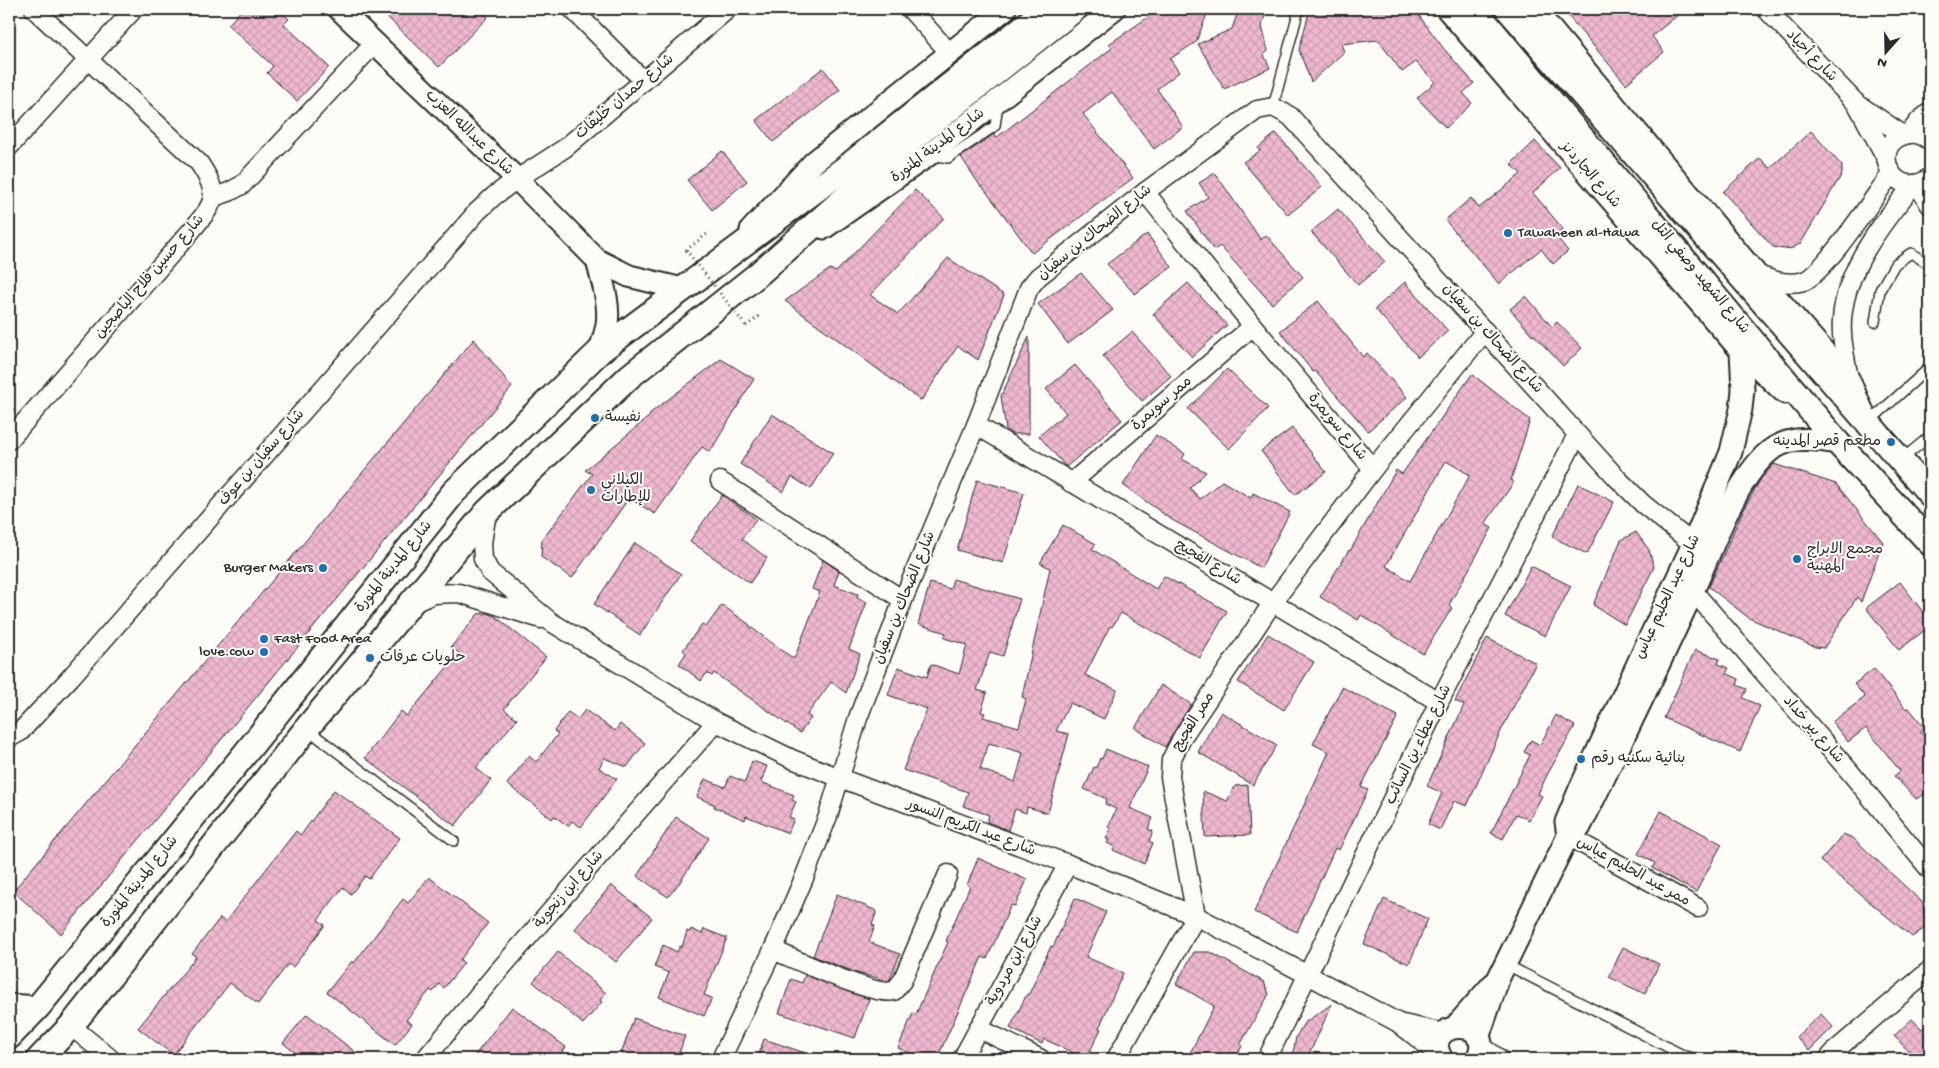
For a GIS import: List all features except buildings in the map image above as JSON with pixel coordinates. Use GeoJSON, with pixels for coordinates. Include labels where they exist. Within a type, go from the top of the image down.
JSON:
{"type":"FeatureCollection","features":[{"type":"Feature","properties":{"kind":"main road","name":"شارع المدينة المنورة"},"geometry":{"type":"LineString","coordinates":[[9,1037],[38,1007],[250,748],[454,492],[600,351],[852,163],[1046,9]]}},
{"type":"Feature","properties":{"kind":"main road","name":"شارع المدينة المنورة"},"geometry":{"type":"LineString","coordinates":[[39,1059],[71,1026],[307,728],[488,512],[630,376],[756,276],[917,135],[1076,9]]}},
{"type":"Feature","properties":{"kind":"main road","name":"شارع الشهيد وصفي التل"},"geometry":{"type":"LineString","coordinates":[[1474,9],[1838,443],[1930,543]]}},
{"type":"Feature","properties":{"kind":"main road","name":"شارع الشهيد وصفي التل"},"geometry":{"type":"LineString","coordinates":[[1508,9],[1930,494]]}},
{"type":"Feature","properties":{"kind":"street"},"geometry":{"type":"LineString","coordinates":[[34,9],[199,164],[214,188],[214,197],[242,185],[375,43]]}},
{"type":"Feature","properties":{"kind":"street"},"geometry":{"type":"LineString","coordinates":[[9,147],[86,59],[134,9]]}},
{"type":"Feature","properties":{"kind":"street","name":"شارع عبدالله العزب"},"geometry":{"type":"LineString","coordinates":[[339,9],[517,179],[597,260],[629,276],[682,289]]}},
{"type":"Feature","properties":{"kind":"street"},"geometry":{"type":"LineString","coordinates":[[572,9],[644,80]]}},
{"type":"Feature","properties":{"kind":"street","name":"شارع حمدان خليفات"},"geometry":{"type":"LineString","coordinates":[[517,179],[565,148],[728,9]]}},
{"type":"Feature","properties":{"kind":"street"},"geometry":{"type":"LineString","coordinates":[[910,9],[949,52]]}},
{"type":"Feature","properties":{"kind":"street","name":"شارع المدينة المنورة"},"geometry":{"type":"LineString","coordinates":[[728,255],[814,162],[1005,9]]}},
{"type":"Feature","properties":{"kind":"street","name":"شارع المدينة المنورة"},"geometry":{"type":"LineString","coordinates":[[756,276],[930,154],[1114,9]]}},
{"type":"Feature","properties":{"kind":"street","name":"شارع الجاردنز"},"geometry":{"type":"LineString","coordinates":[[1447,9],[1741,351],[1781,390],[1821,422]]}},
{"type":"Feature","properties":{"kind":"street"},"geometry":{"type":"LineString","coordinates":[[1534,9],[1756,274],[1849,380]]}},
{"type":"Feature","properties":{"kind":"street","name":"شارع أجياد"},"geometry":{"type":"LineString","coordinates":[[1766,9],[1856,103],[1906,134],[1921,135],[1930,141]]}},
{"type":"Feature","properties":{"kind":"street","name":"شارع أجياد"},"geometry":{"type":"LineString","coordinates":[[1856,103],[1889,166]]}},
{"type":"Feature","properties":{"kind":"street","name":"شارع الضحاك بن سفيان"},"geometry":{"type":"LineString","coordinates":[[721,1059],[773,950],[828,816],[858,718],[903,600],[976,425],[1029,288],[1038,277],[1145,192],[1257,110],[1273,107],[1290,116],[1577,435],[1643,504],[1693,544]]}},
{"type":"Feature","properties":{"kind":"street"},"geometry":{"type":"LineString","coordinates":[[1756,274],[1788,283],[1804,281],[1815,275],[1830,258],[1889,166],[1890,145],[1906,134],[1930,112]]}},
{"type":"Feature","properties":{"kind":"street"},"geometry":{"type":"LineString","coordinates":[[1889,166],[1901,182],[1920,182]]}},
{"type":"Feature","properties":{"kind":"street","name":"شارع سفيان بن عوف"},"geometry":{"type":"LineString","coordinates":[[9,738],[20,732],[70,678],[477,212],[494,196],[517,179]]}},
{"type":"Feature","properties":{"kind":"street"},"geometry":{"type":"LineString","coordinates":[[1867,420],[1849,380],[1842,334],[1844,305],[1857,267],[1880,226],[1920,182]]}},
{"type":"Feature","properties":{"kind":"street"},"geometry":{"type":"LineString","coordinates":[[1920,182],[1930,205]]}},
{"type":"Feature","properties":{"kind":"street","name":"شارع سويمرة"},"geometry":{"type":"LineString","coordinates":[[1145,192],[1373,469],[1273,602]]}},
{"type":"Feature","properties":{"kind":"street","name":"شارع حسين فلاح الياصجين"},"geometry":{"type":"LineString","coordinates":[[9,440],[191,231],[206,212],[214,197]]}},
{"type":"Feature","properties":{"kind":"street","name":"شارع عبدالله العزب"},"geometry":{"type":"LineString","coordinates":[[597,260],[606,294],[607,308],[607,324],[600,351]]}},
{"type":"Feature","properties":{"kind":"street","name":"ممر سويمرة"},"geometry":{"type":"LineString","coordinates":[[1071,482],[1254,326]]}},
{"type":"Feature","properties":{"kind":"street"},"geometry":{"type":"LineString","coordinates":[[1373,469],[1485,331]]}},
{"type":"Feature","properties":{"kind":"street","name":"شارع عبد الحليم عباس"},"geometry":{"type":"LineString","coordinates":[[1568,836],[1566,822],[1579,791],[1693,544],[1731,452],[1738,427],[1743,390],[1741,351]]}},
{"type":"Feature","properties":{"kind":"street","name":"شارع الفجيج"},"geometry":{"type":"LineString","coordinates":[[976,425],[1440,702]]}},
{"type":"Feature","properties":{"kind":"street","name":"شارع عطاء بن السائب"},"geometry":{"type":"LineString","coordinates":[[1267,1059],[1440,702],[1577,435]]}},
{"type":"Feature","properties":{"kind":"street","name":"شارع عبد الحليم عباس"},"geometry":{"type":"LineString","coordinates":[[1478,1047],[1502,970],[1568,836],[1580,828],[1739,490],[1764,456],[1780,445],[1799,439],[1814,438],[1838,443]]}},
{"type":"Feature","properties":{"kind":"street"},"geometry":{"type":"LineString","coordinates":[[720,481],[903,600]]}},
{"type":"Feature","properties":{"kind":"street","name":"شارع عبد الكريم النسور"},"geometry":{"type":"LineString","coordinates":[[488,512],[482,543],[483,559],[490,572],[551,622],[716,722],[792,759],[1068,864],[1196,916],[1397,1022],[1441,1057]]}},
{"type":"Feature","properties":{"kind":"street","name":"شارع بير خداد"},"geometry":{"type":"LineString","coordinates":[[1693,591],[1850,772],[1930,870]]}},
{"type":"Feature","properties":{"kind":"street","name":"شارع عبد الكريم النسور"},"geometry":{"type":"LineString","coordinates":[[410,604],[434,594],[459,593],[551,622]]}},
{"type":"Feature","properties":{"kind":"street","name":"ممر الفجيج"},"geometry":{"type":"LineString","coordinates":[[1196,916],[1170,777],[1171,760],[1183,736],[1273,602]]}},
{"type":"Feature","properties":{"kind":"street","name":"شارع ابن زنجوية"},"geometry":{"type":"LineString","coordinates":[[425,1059],[496,974],[716,722]]}},
{"type":"Feature","properties":{"kind":"street","name":"ممر عبد الحليم عباس"},"geometry":{"type":"LineString","coordinates":[[1568,836],[1698,908]]}},
{"type":"Feature","properties":{"kind":"street","name":"شارع ابن مردوية"},"geometry":{"type":"LineString","coordinates":[[962,1059],[1068,864]]}},
{"type":"Feature","properties":{"kind":"street"},"geometry":{"type":"LineString","coordinates":[[773,950],[856,983],[885,992],[894,991],[902,981],[948,874]]}},
{"type":"Feature","properties":{"kind":"street"},"geometry":{"type":"LineString","coordinates":[[1116,1059],[1196,916]]}},
{"type":"Feature","properties":{"kind":"street","name":"شارع عبد الحليم عباس"},"geometry":{"type":"LineString","coordinates":[[1450,1030],[1502,970]]}},
{"type":"Feature","properties":{"kind":"street"},"geometry":{"type":"LineString","coordinates":[[1828,1059],[1837,1049],[1930,970]]}},
{"type":"Feature","properties":{"kind":"street"},"geometry":{"type":"LineString","coordinates":[[9,1005],[38,1007]]}},
{"type":"Feature","properties":{"kind":"street","name":"شارع عبد الكريم النسور"},"geometry":{"type":"LineString","coordinates":[[1397,1022],[1450,1030]]}},
{"type":"Feature","properties":{"kind":"street"},"geometry":{"type":"LineString","coordinates":[[71,1026],[111,1059]]}},
{"type":"Feature","properties":{"kind":"street"},"geometry":{"type":"LineString","coordinates":[[978,1028],[1041,1059]]}},
{"type":"Feature","properties":{"kind":"street"},"geometry":{"type":"LineString","coordinates":[[1441,1057],[1438,1044],[1450,1030],[1469,1028],[1478,1047],[1500,1059]]}},
{"type":"Feature","properties":{"kind":"lane"},"geometry":{"type":"LineString","coordinates":[[1273,107],[1299,9]]}},
{"type":"Feature","properties":{"kind":"lane"},"geometry":{"type":"LineString","coordinates":[[1875,322],[1880,290],[1895,264],[1911,253],[1930,265]]}},
{"type":"Feature","properties":{"kind":"lane"},"geometry":{"type":"LineString","coordinates":[[1867,420],[1930,367]]}},
{"type":"Feature","properties":{"kind":"lane"},"geometry":{"type":"LineString","coordinates":[[1900,460],[1930,436]]}},
{"type":"Feature","properties":{"kind":"lane"},"geometry":{"type":"LineString","coordinates":[[307,728],[454,841]]}},
{"type":"Feature","properties":{"kind":"lane"},"geometry":{"type":"LineString","coordinates":[[1502,970],[1685,1056],[1698,1059]]}},
{"type":"Feature","properties":{"kind":"path"},"geometry":{"type":"LineString","coordinates":[[707,234],[686,250],[746,326],[762,314]]}},
{"type":"Feature","properties":{"kind":"place","name":"Tawaheen al-Hawa"},"geometry":{"type":"Point","coordinates":[1508,233]}},
{"type":"Feature","properties":{"kind":"place","name":"نفيسة"},"geometry":{"type":"Point","coordinates":[595,418]}},
{"type":"Feature","properties":{"kind":"place","name":"مطعم قصر المدينه"},"geometry":{"type":"Point","coordinates":[1891,442]}},
{"type":"Feature","properties":{"kind":"place","name":"الكيلاني للإطارات"},"geometry":{"type":"Point","coordinates":[591,490]}},
{"type":"Feature","properties":{"kind":"place","name":"مجمع الابراج المهنية"},"geometry":{"type":"Point","coordinates":[1797,559]}},
{"type":"Feature","properties":{"kind":"place","name":"Burger Makers"},"geometry":{"type":"Point","coordinates":[323,568]}},
{"type":"Feature","properties":{"kind":"place","name":"Fast Food Area"},"geometry":{"type":"Point","coordinates":[264,639]}},
{"type":"Feature","properties":{"kind":"place","name":"love.cow"},"geometry":{"type":"Point","coordinates":[264,652]}},
{"type":"Feature","properties":{"kind":"place","name":"حلويات عرفات"},"geometry":{"type":"Point","coordinates":[370,658]}},
{"type":"Feature","properties":{"kind":"place","name":"بنائية سكنيه رقم"},"geometry":{"type":"Point","coordinates":[1581,759]}}]}
